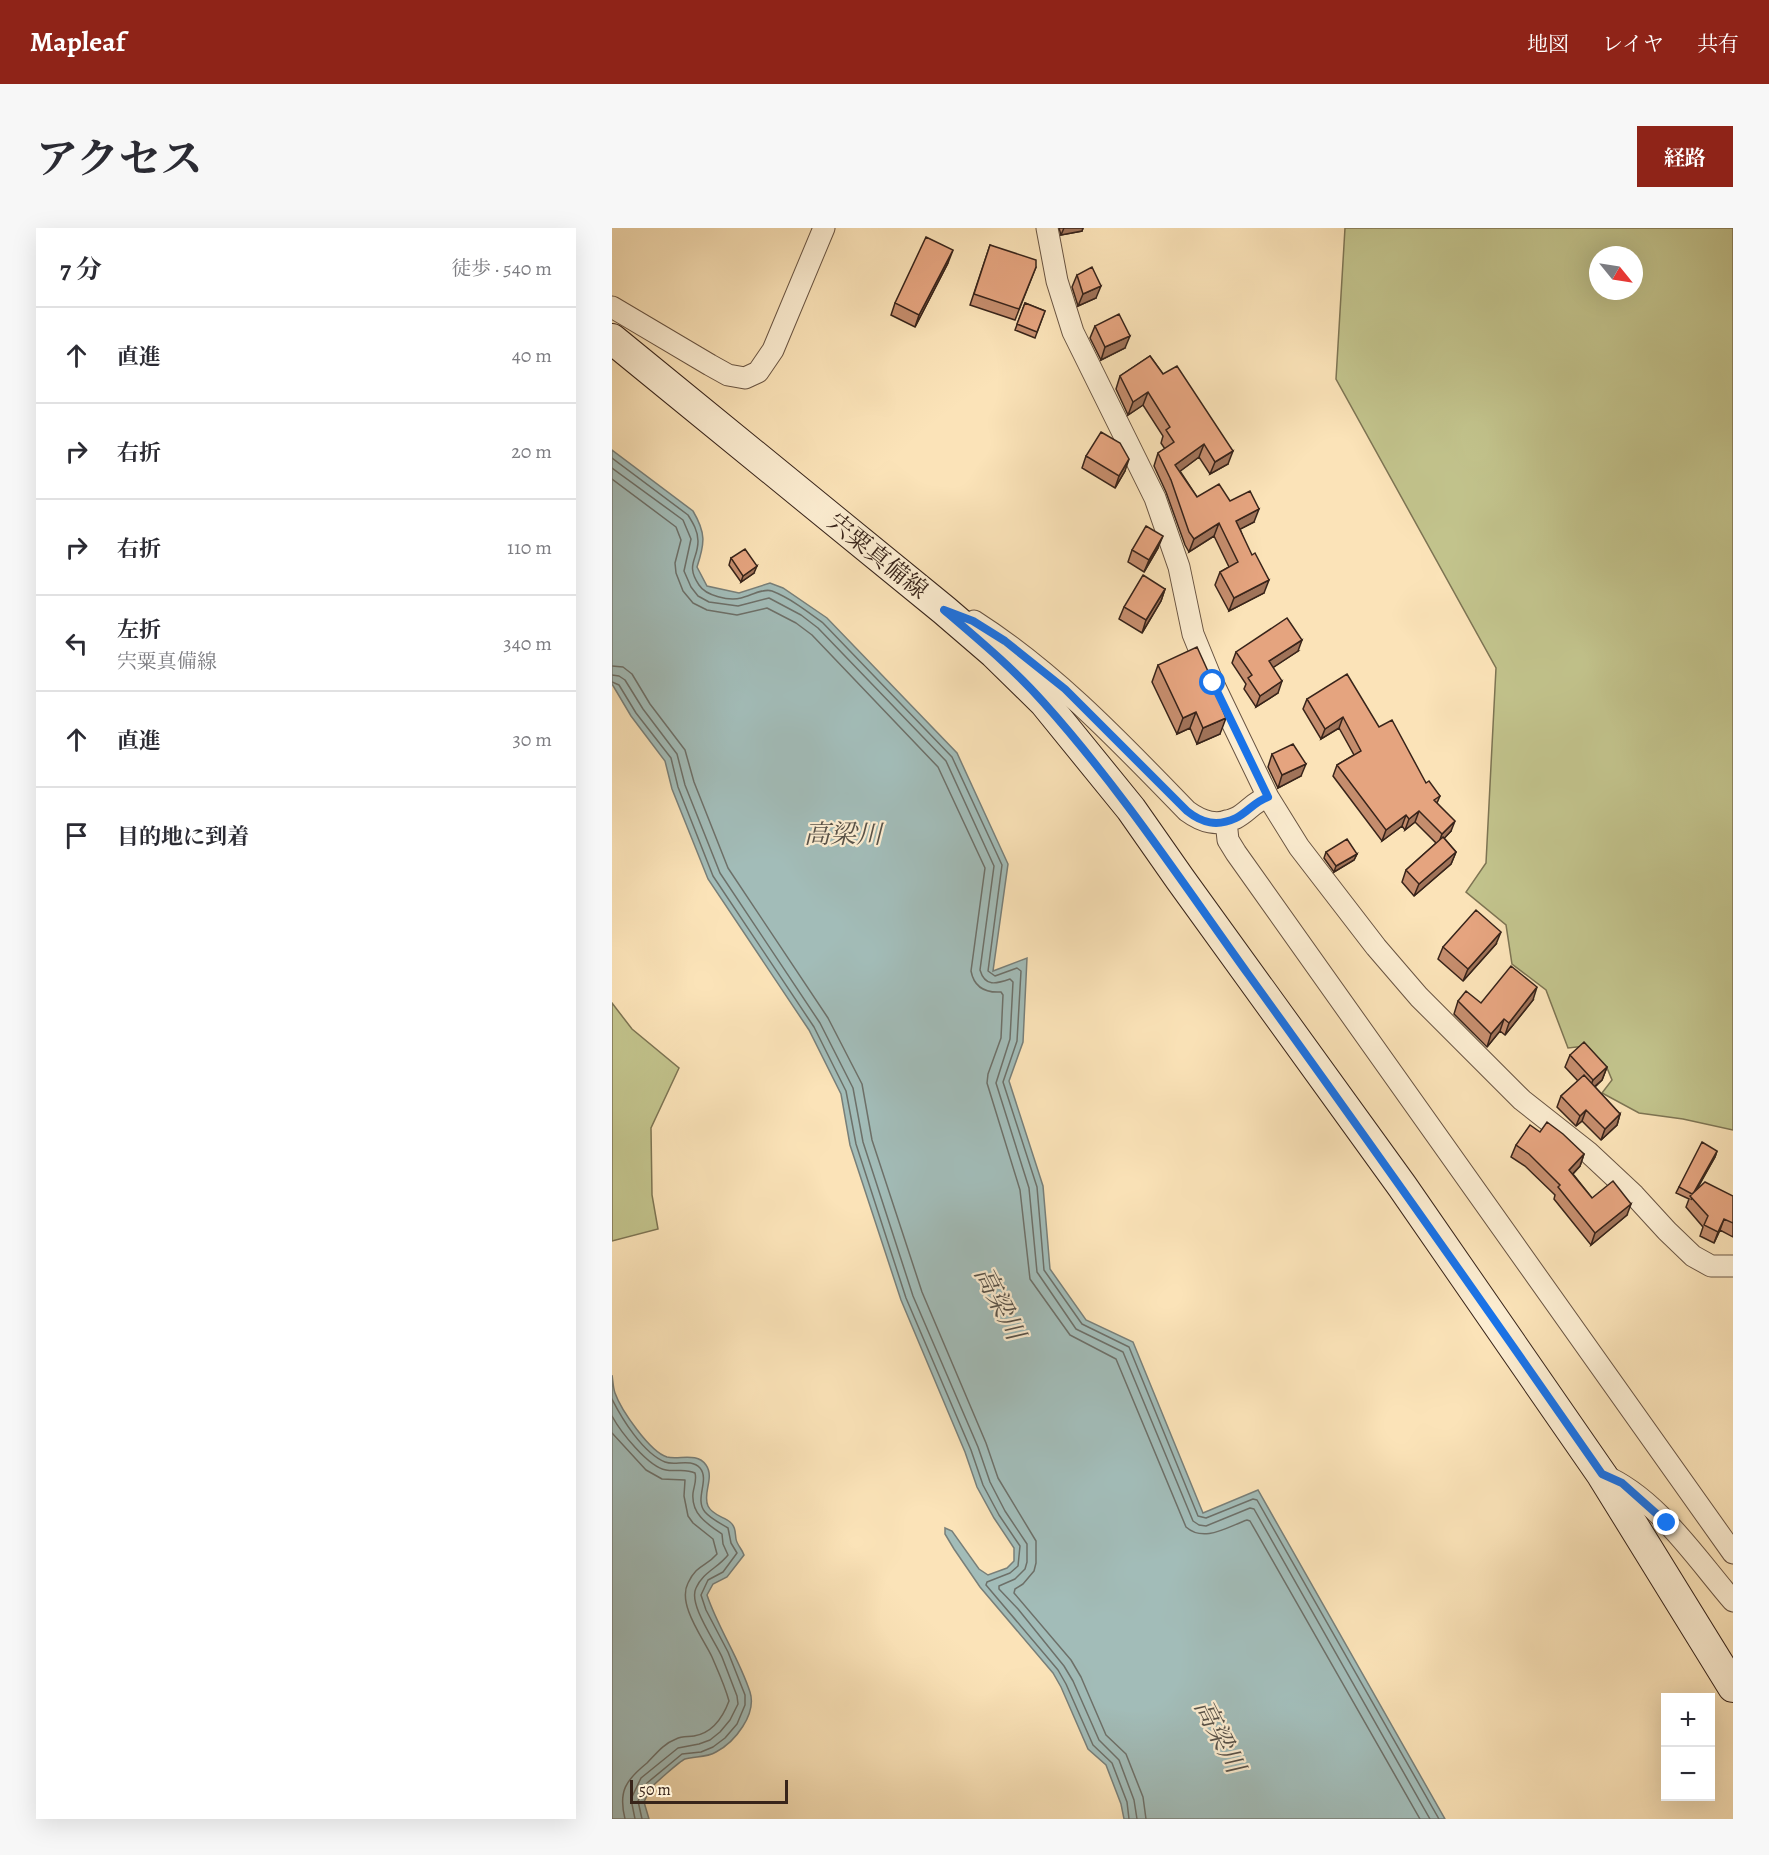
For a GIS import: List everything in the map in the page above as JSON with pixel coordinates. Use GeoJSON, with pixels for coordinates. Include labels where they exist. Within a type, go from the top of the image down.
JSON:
{"type":"FeatureCollection","features":[{"type":"Feature","properties":{"kind":"main road","name":"宍粟真備線"},"geometry":{"type":"LineString","coordinates":[[612,339],[944,610],[994,653],[1044,702],[1131,809],[1402,1186],[1602,1474],[1733,1687]]}},
{"type":"Feature","properties":{"kind":"street"},"geometry":{"type":"LineString","coordinates":[[612,307],[710,365],[729,375],[745,378],[758,372],[772,350],[824,228]]}},
{"type":"Feature","properties":{"kind":"street"},"geometry":{"type":"LineString","coordinates":[[1047,228],[1057,281],[1073,332],[1155,498],[1179,567],[1193,634],[1213,683],[1268,797],[1299,847],[1383,956],[1427,1005],[1522,1100],[1588,1152],[1693,1256],[1711,1266],[1733,1266]]}},
{"type":"Feature","properties":{"kind":"street"},"geometry":{"type":"LineString","coordinates":[[944,610],[973,621],[1005,641],[1065,689],[1198,820],[1215,824],[1237,818],[1258,801],[1268,797]]}},
{"type":"Feature","properties":{"kind":"street"},"geometry":{"type":"LineString","coordinates":[[1226,821],[1228,840],[1236,853],[1733,1553]]}},
{"type":"Feature","properties":{"kind":"street"},"geometry":{"type":"LineString","coordinates":[[1602,1474],[1622,1483],[1667,1523],[1733,1600]]}},
{"type":"Feature","properties":{"kind":"green space"},"geometry":{"type":"Polygon","coordinates":[[[1345,228],[1733,228],[1733,1130],[1683,1119],[1639,1113],[1602,1093],[1612,1080],[1607,1068],[1586,1046],[1568,1048],[1546,990],[1512,964],[1506,925],[1466,892],[1486,863],[1496,668],[1336,379],[1345,228]]]}},
{"type":"Feature","properties":{"kind":"green space"},"geometry":{"type":"Polygon","coordinates":[[[612,1003],[632,1029],[679,1068],[651,1128],[652,1195],[658,1229],[612,1241],[612,1003]]]}},
{"type":"Feature","properties":{"kind":"water","name":"高梁川"},"geometry":{"type":"Polygon","coordinates":[[[612,450],[693,511],[703,538],[697,567],[707,586],[739,593],[770,583],[783,588],[827,618],[957,753],[1008,864],[993,971],[1027,958],[1023,1042],[1009,1081],[1043,1186],[1050,1269],[1086,1320],[1133,1342],[1203,1513],[1258,1490],[1445,1819],[1124,1819],[1121,1804],[1106,1765],[1088,1749],[1053,1673],[980,1587],[954,1549],[945,1534],[945,1528],[952,1531],[979,1569],[988,1575],[1007,1568],[1014,1561],[1014,1548],[977,1487],[965,1452],[901,1300],[850,1145],[841,1094],[809,1030],[708,879],[672,789],[665,761],[631,716],[612,684],[612,450]]]}},
{"type":"Feature","properties":{"kind":"water"},"geometry":{"type":"Polygon","coordinates":[[[612,1375],[615,1393],[623,1409],[645,1439],[660,1454],[672,1458],[698,1459],[706,1465],[709,1475],[706,1496],[708,1506],[712,1512],[732,1524],[744,1555],[727,1577],[713,1584],[707,1595],[750,1692],[750,1709],[747,1718],[730,1742],[716,1752],[685,1759],[650,1789],[644,1802],[649,1819],[612,1819],[612,1375]]]}},
{"type":"Feature","properties":{"kind":"building"},"geometry":{"type":"Polygon","coordinates":[[[926,237],[953,250],[919,315],[895,303],[926,237]]]}},
{"type":"Feature","properties":{"kind":"building"},"geometry":{"type":"Polygon","coordinates":[[[990,245],[1036,260],[1036,267],[1019,309],[974,294],[990,245]]]}},
{"type":"Feature","properties":{"kind":"building"},"geometry":{"type":"Polygon","coordinates":[[[1092,267],[1101,286],[1083,294],[1077,275],[1092,267]]]}},
{"type":"Feature","properties":{"kind":"building"},"geometry":{"type":"Polygon","coordinates":[[[1025,303],[1045,311],[1037,332],[1017,324],[1025,303]]]}},
{"type":"Feature","properties":{"kind":"building"},"geometry":{"type":"Polygon","coordinates":[[[1119,314],[1130,336],[1105,347],[1095,326],[1119,314]]]}},
{"type":"Feature","properties":{"kind":"building"},"geometry":{"type":"Polygon","coordinates":[[[1150,356],[1163,374],[1177,366],[1233,451],[1215,462],[1204,444],[1175,465],[1197,497],[1219,484],[1230,501],[1250,491],[1259,509],[1236,521],[1252,555],[1255,553],[1269,580],[1234,598],[1220,572],[1238,562],[1219,523],[1194,539],[1189,532],[1171,480],[1158,453],[1174,442],[1166,430],[1170,427],[1148,392],[1133,402],[1120,376],[1150,356]]]}},
{"type":"Feature","properties":{"kind":"building"},"geometry":{"type":"Polygon","coordinates":[[[1101,432],[1120,443],[1129,459],[1119,476],[1086,456],[1101,432]]]}},
{"type":"Feature","properties":{"kind":"building"},"geometry":{"type":"Polygon","coordinates":[[[1146,526],[1163,536],[1149,560],[1132,550],[1146,526]]]}},
{"type":"Feature","properties":{"kind":"building"},"geometry":{"type":"Polygon","coordinates":[[[745,549],[757,566],[743,576],[731,558],[745,549]]]}},
{"type":"Feature","properties":{"kind":"building"},"geometry":{"type":"Polygon","coordinates":[[[1143,575],[1165,589],[1146,620],[1124,607],[1143,575]]]}},
{"type":"Feature","properties":{"kind":"building"},"geometry":{"type":"Polygon","coordinates":[[[1287,618],[1302,640],[1269,661],[1282,681],[1260,696],[1248,678],[1252,675],[1236,652],[1287,618]]]}},
{"type":"Feature","properties":{"kind":"building"},"geometry":{"type":"Polygon","coordinates":[[[1197,647],[1221,700],[1219,701],[1226,718],[1203,728],[1196,712],[1183,718],[1158,665],[1197,647]]]}},
{"type":"Feature","properties":{"kind":"building"},"geometry":{"type":"Polygon","coordinates":[[[1347,674],[1379,727],[1392,720],[1426,783],[1429,781],[1440,796],[1434,800],[1455,821],[1442,834],[1419,811],[1409,819],[1406,815],[1386,830],[1337,765],[1361,751],[1343,717],[1325,729],[1307,699],[1347,674]]]}},
{"type":"Feature","properties":{"kind":"building"},"geometry":{"type":"Polygon","coordinates":[[[1293,744],[1306,764],[1282,775],[1272,754],[1293,744]]]}},
{"type":"Feature","properties":{"kind":"building"},"geometry":{"type":"Polygon","coordinates":[[[1443,837],[1456,852],[1419,884],[1406,870],[1443,837]]]}},
{"type":"Feature","properties":{"kind":"building"},"geometry":{"type":"Polygon","coordinates":[[[1347,839],[1357,854],[1336,866],[1326,852],[1347,839]]]}},
{"type":"Feature","properties":{"kind":"building"},"geometry":{"type":"Polygon","coordinates":[[[1476,910],[1501,932],[1468,969],[1443,947],[1476,910]]]}},
{"type":"Feature","properties":{"kind":"building"},"geometry":{"type":"Polygon","coordinates":[[[1511,966],[1537,987],[1509,1023],[1504,1019],[1491,1034],[1458,1001],[1466,991],[1481,1003],[1511,966]]]}},
{"type":"Feature","properties":{"kind":"building"},"geometry":{"type":"Polygon","coordinates":[[[1584,1042],[1607,1067],[1593,1080],[1570,1055],[1584,1042]]]}},
{"type":"Feature","properties":{"kind":"building"},"geometry":{"type":"Polygon","coordinates":[[[1584,1075],[1620,1114],[1605,1129],[1586,1110],[1580,1116],[1561,1096],[1584,1075]]]}},
{"type":"Feature","properties":{"kind":"building"},"geometry":{"type":"Polygon","coordinates":[[[1547,1122],[1584,1154],[1569,1170],[1592,1198],[1613,1181],[1631,1204],[1595,1233],[1558,1187],[1560,1185],[1529,1154],[1516,1145],[1530,1125],[1540,1132],[1547,1122]]]}},
{"type":"Feature","properties":{"kind":"building"},"geometry":{"type":"Polygon","coordinates":[[[1702,1142],[1717,1151],[1692,1194],[1679,1187],[1702,1142]]]}},
{"type":"Feature","properties":{"kind":"building"},"geometry":{"type":"Polygon","coordinates":[[[1705,1182],[1733,1196],[1733,1223],[1724,1219],[1718,1232],[1704,1225],[1708,1216],[1690,1196],[1705,1182]]]}},
{"type":"Feature","properties":{"kind":"route"},"geometry":{"type":"LineString","coordinates":[[1213,683],[1268,797],[1258,801],[1237,818],[1215,824],[1198,820],[1187,811],[1065,689],[1005,641],[973,621],[944,610],[994,653],[1044,702],[1131,809],[1402,1186],[1602,1474],[1622,1483],[1667,1523]]}}]}
